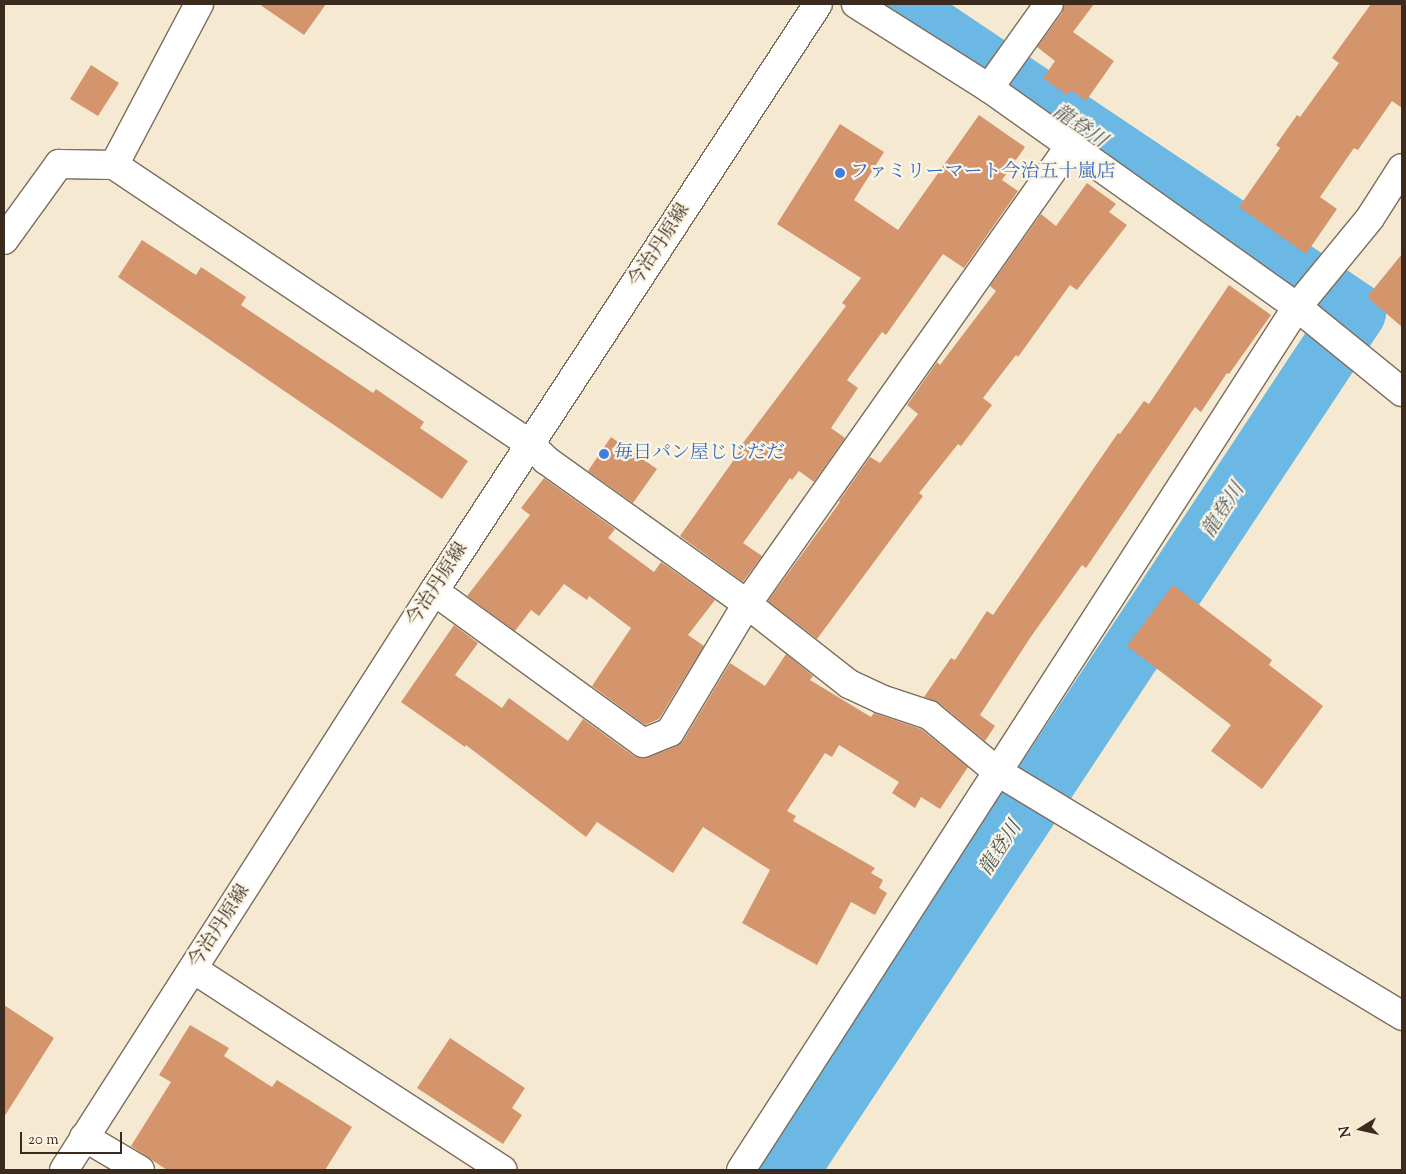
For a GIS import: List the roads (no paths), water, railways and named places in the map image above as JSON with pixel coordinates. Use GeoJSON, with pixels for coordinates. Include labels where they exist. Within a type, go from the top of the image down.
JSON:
{"type":"FeatureCollection","features":[{"type":"Feature","properties":{"kind":"street"},"geometry":{"type":"LineString","coordinates":[[114,165],[199,4]]}},
{"type":"Feature","properties":{"kind":"street","name":"今治丹原線"},"geometry":{"type":"LineString","coordinates":[[64,1170],[434,591],[818,4]]}},
{"type":"Feature","properties":{"kind":"street"},"geometry":{"type":"LineString","coordinates":[[856,4],[989,88],[1297,307],[1402,392]]}},
{"type":"Feature","properties":{"kind":"street"},"geometry":{"type":"LineString","coordinates":[[989,88],[1049,4]]}},
{"type":"Feature","properties":{"kind":"street"},"geometry":{"type":"LineString","coordinates":[[434,591],[643,743],[670,732],[747,604],[1070,147]]}},
{"type":"Feature","properties":{"kind":"street"},"geometry":{"type":"LineString","coordinates":[[4,240],[58,164],[114,165],[530,444],[546,460],[747,604],[848,684],[882,699],[929,715],[999,773],[1402,1016]]}},
{"type":"Feature","properties":{"kind":"street"},"geometry":{"type":"LineString","coordinates":[[741,1170],[999,773],[1297,307],[1370,218],[1402,168]]}},
{"type":"Feature","properties":{"kind":"street"},"geometry":{"type":"LineString","coordinates":[[193,969],[503,1170]]}},
{"type":"Feature","properties":{"kind":"street"},"geometry":{"type":"LineString","coordinates":[[84,1137],[140,1170]]}},
{"type":"Feature","properties":{"kind":"waterway","name":"龍登川"},"geometry":{"type":"LineString","coordinates":[[788,1170],[1355,312],[896,4]]}},
{"type":"Feature","properties":{"kind":"place","name":"ファミリーマート今治五十嵐店"},"geometry":{"type":"Point","coordinates":[840,173]}},
{"type":"Feature","properties":{"kind":"place","name":"毎日パン屋じじだだ"},"geometry":{"type":"Point","coordinates":[604,454]}}]}
